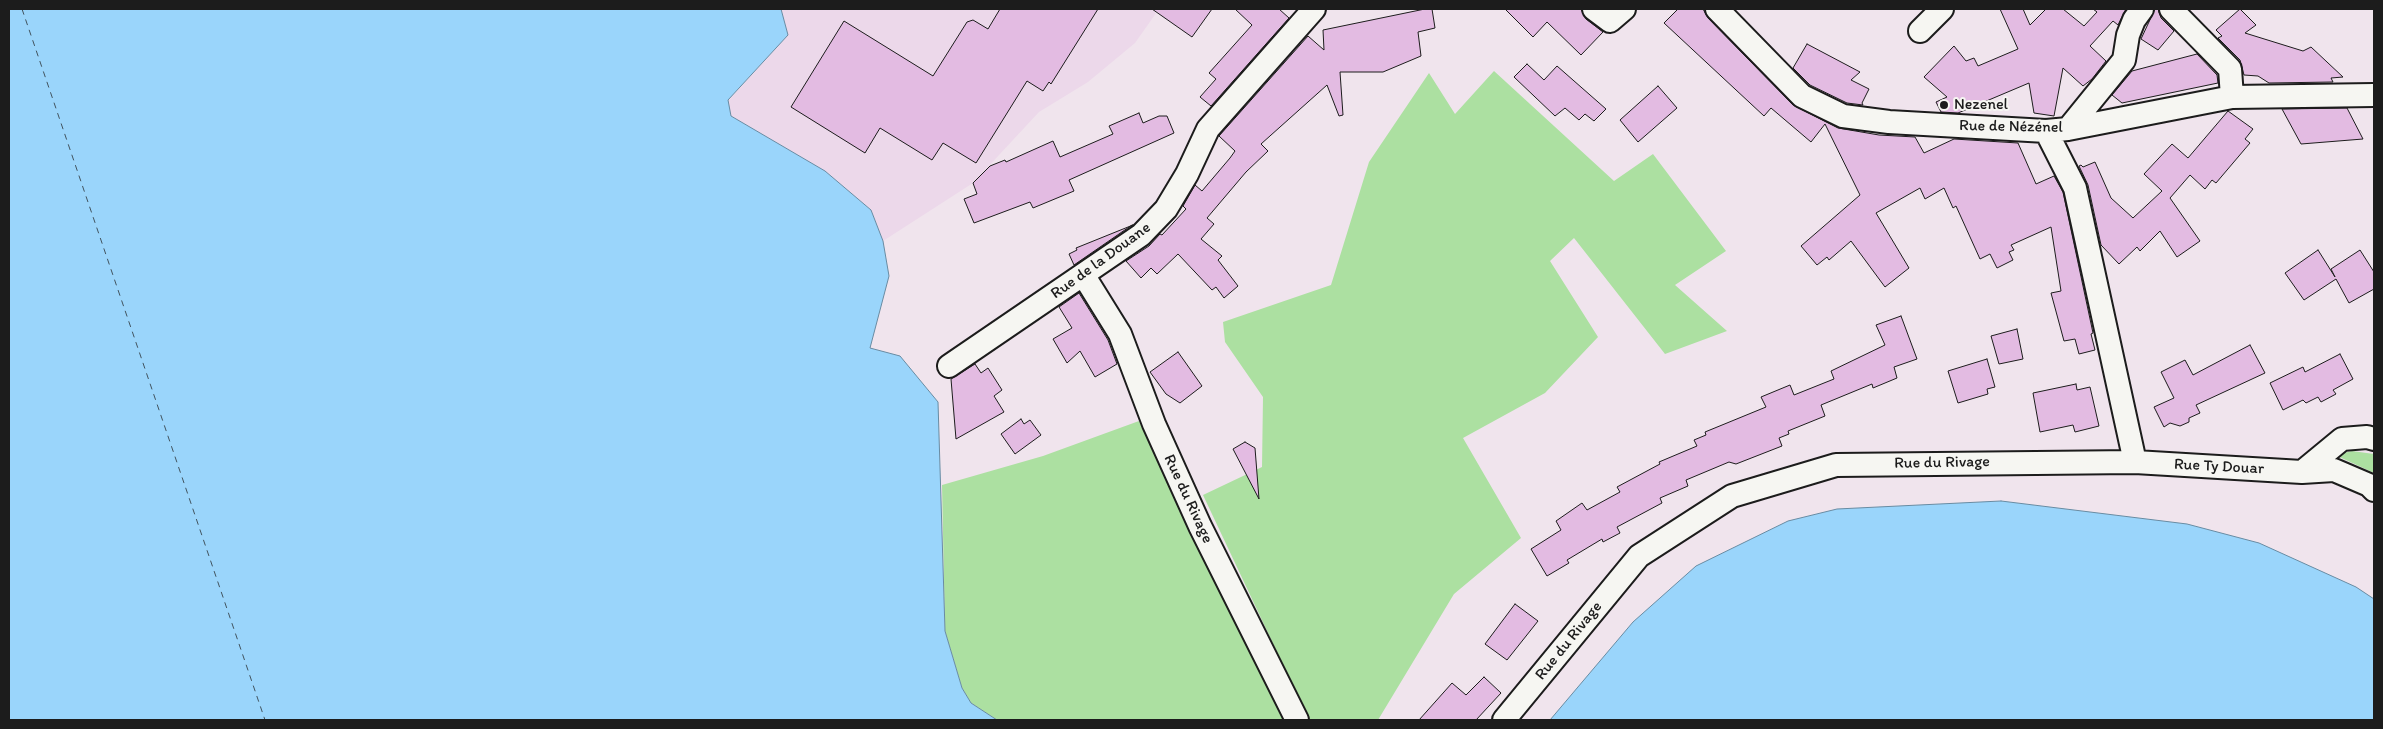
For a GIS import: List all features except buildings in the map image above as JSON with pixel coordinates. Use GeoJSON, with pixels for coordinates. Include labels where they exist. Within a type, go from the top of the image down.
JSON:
{"type":"FeatureCollection","features":[{"type":"Feature","properties":{"kind":"street","name":"Rue de la Douane"},"geometry":{"type":"LineString","coordinates":[[949,366],[1084,276],[1141,235],[1166,209],[1187,174],[1208,129],[1314,9]]}},
{"type":"Feature","properties":{"kind":"street"},"geometry":{"type":"LineString","coordinates":[[1594,9],[1610,21],[1624,9]]}},
{"type":"Feature","properties":{"kind":"street","name":"Rue de Nézénel"},"geometry":{"type":"LineString","coordinates":[[1717,9],[1802,96],[1842,116],[1889,122],[2046,131],[2068,129],[2232,97],[2374,95]]}},
{"type":"Feature","properties":{"kind":"street"},"geometry":{"type":"LineString","coordinates":[[1920,31],[1942,9]]}},
{"type":"Feature","properties":{"kind":"street"},"geometry":{"type":"LineString","coordinates":[[2068,129],[2124,60],[2128,35],[2134,20],[2142,9]]}},
{"type":"Feature","properties":{"kind":"street"},"geometry":{"type":"LineString","coordinates":[[2171,9],[2230,69],[2232,97]]}},
{"type":"Feature","properties":{"kind":"street"},"geometry":{"type":"LineString","coordinates":[[2046,131],[2074,188],[2135,462]]}},
{"type":"Feature","properties":{"kind":"street","name":"Rue du Rivage"},"geometry":{"type":"LineString","coordinates":[[1084,276],[1120,334],[1154,424],[1200,526],[1297,720]]}},
{"type":"Feature","properties":{"kind":"street"},"geometry":{"type":"LineString","coordinates":[[2302,472],[2342,439],[2367,437],[2374,439]]}},
{"type":"Feature","properties":{"kind":"street","name":"Rue du Rivage"},"geometry":{"type":"LineString","coordinates":[[1504,720],[1639,556],[1732,496],[1836,465],[2135,462]]}},
{"type":"Feature","properties":{"kind":"street","name":"Rue Ty Douar"},"geometry":{"type":"LineString","coordinates":[[2135,462],[2302,472],[2334,470],[2374,490]]}},
{"type":"Feature","properties":{"kind":"shaded area"},"geometry":{"type":"Polygon","coordinates":[[[781,9],[1159,9],[1135,43],[1088,82],[1039,112],[973,183],[883,241],[871,210],[825,171],[731,116],[728,101],[788,35],[781,9]]]}},
{"type":"Feature","properties":{"kind":"green space"},"geometry":{"type":"Polygon","coordinates":[[[1494,71],[1614,181],[1653,154],[1726,251],[1675,285],[1727,331],[1665,354],[1574,238],[1550,261],[1598,337],[1545,393],[1463,438],[1521,538],[1454,594],[1378,720],[1309,720],[1203,495],[1262,467],[1263,397],[1225,342],[1223,322],[1331,285],[1369,162],[1429,73],[1455,114],[1494,71]]]}},
{"type":"Feature","properties":{"kind":"green space"},"geometry":{"type":"Polygon","coordinates":[[[1139,421],[1283,720],[997,720],[971,703],[962,688],[945,631],[942,485],[1043,456],[1139,421]]]}},
{"type":"Feature","properties":{"kind":"green space"},"geometry":{"type":"Polygon","coordinates":[[[2352,451],[2374,454],[2374,473],[2335,455],[2352,451]]]}},
{"type":"Feature","properties":{"kind":"water"},"geometry":{"type":"Polygon","coordinates":[[[9,9],[781,9],[788,35],[728,100],[731,116],[825,171],[871,210],[883,241],[889,276],[870,348],[900,356],[938,402],[945,631],[962,688],[971,703],[997,720],[9,720],[9,9]]]}},
{"type":"Feature","properties":{"kind":"water"},"geometry":{"type":"Polygon","coordinates":[[[2001,501],[2187,524],[2259,543],[2356,587],[2374,599],[2374,720],[1550,720],[1633,622],[1696,566],[1788,521],[1837,509],[2001,501]]]}},
{"type":"Feature","properties":{"kind":"ferry route"},"geometry":{"type":"LineString","coordinates":[[22,9],[265,720]]}},
{"type":"Feature","properties":{"kind":"place","name":"Nezenel"},"geometry":{"type":"Point","coordinates":[1944,105]}}]}
